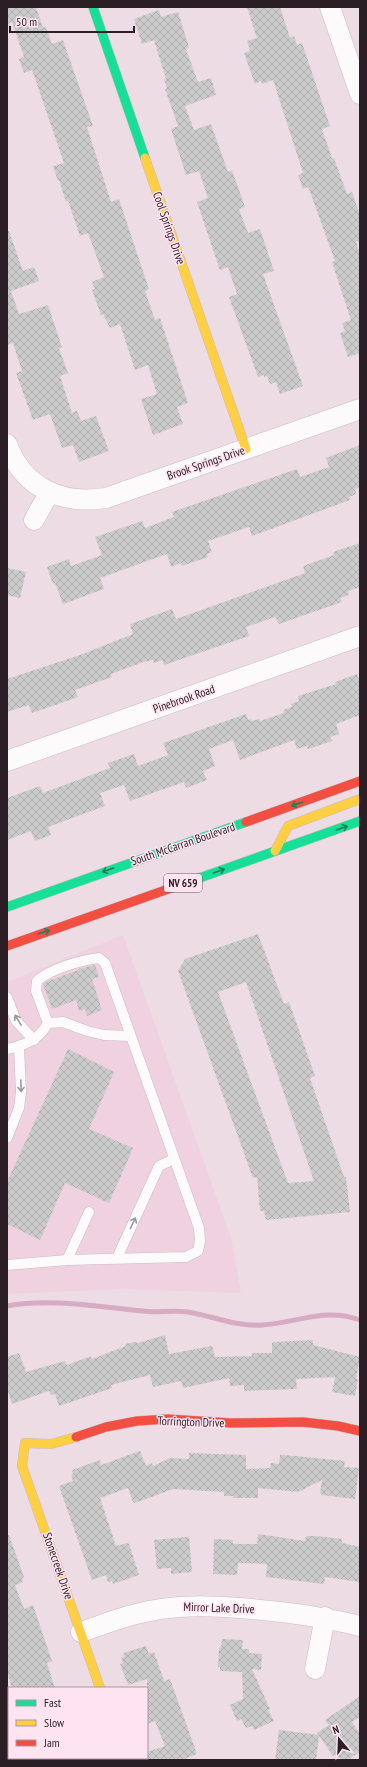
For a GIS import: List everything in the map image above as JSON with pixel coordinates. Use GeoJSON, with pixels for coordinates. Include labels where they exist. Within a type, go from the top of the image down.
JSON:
{"type":"FeatureCollection","features":[{"type":"Feature","properties":{"kind":"street","name":"Cool Springs Drive"},"geometry":{"type":"LineString","coordinates":[[93,7],[246,449]]}},
{"type":"Feature","properties":{"kind":"street"},"geometry":{"type":"LineString","coordinates":[[330,7],[360,94]]}},
{"type":"Feature","properties":{"kind":"street","name":"Brook Springs Drive"},"geometry":{"type":"LineString","coordinates":[[7,444],[11,455],[21,471],[35,484],[49,492],[68,499],[89,501],[106,498],[360,409]]}},
{"type":"Feature","properties":{"kind":"street"},"geometry":{"type":"LineString","coordinates":[[34,520],[49,492]]}},
{"type":"Feature","properties":{"kind":"street","name":"Pinebrook Road"},"geometry":{"type":"LineString","coordinates":[[7,761],[360,636]]}},
{"type":"Feature","properties":{"kind":"street","name":"South McCarran Boulevard"},"geometry":{"type":"LineString","coordinates":[[7,907],[360,781]]}},
{"type":"Feature","properties":{"kind":"street"},"geometry":{"type":"LineString","coordinates":[[275,851],[288,826],[360,799]]}},
{"type":"Feature","properties":{"kind":"street","name":"NV 659"},"geometry":{"type":"LineString","coordinates":[[7,946],[360,821]]}},
{"type":"Feature","properties":{"kind":"street","name":"Torrington Drive"},"geometry":{"type":"LineString","coordinates":[[25,1443],[51,1444],[106,1427],[137,1421],[168,1419],[231,1423],[304,1422],[338,1426],[360,1431]]}},
{"type":"Feature","properties":{"kind":"street","name":"Stonecreek Drive"},"geometry":{"type":"LineString","coordinates":[[25,1443],[22,1466],[100,1687]]}},
{"type":"Feature","properties":{"kind":"street","name":"Mirror Lake Drive"},"geometry":{"type":"LineString","coordinates":[[80,1632],[137,1613],[169,1608],[204,1606],[287,1611],[326,1617],[360,1626]]}},
{"type":"Feature","properties":{"kind":"street"},"geometry":{"type":"LineString","coordinates":[[315,1669],[326,1617]]}},
{"type":"Feature","properties":{"kind":"lane"},"geometry":{"type":"LineString","coordinates":[[7,1049],[19,1047],[34,1040],[43,1033],[48,1023],[36,991],[37,981],[44,974],[89,959],[98,958],[105,963],[199,1228],[200,1241],[198,1251],[186,1257],[67,1260],[7,1265]]}},
{"type":"Feature","properties":{"kind":"lane"},"geometry":{"type":"LineString","coordinates":[[7,997],[16,1021],[34,1040]]}},
{"type":"Feature","properties":{"kind":"lane"},"geometry":{"type":"LineString","coordinates":[[48,1023],[63,1022],[87,1031],[104,1035],[130,1036]]}},
{"type":"Feature","properties":{"kind":"lane"},"geometry":{"type":"LineString","coordinates":[[7,1138],[19,1108],[21,1092],[19,1047]]}},
{"type":"Feature","properties":{"kind":"lane"},"geometry":{"type":"LineString","coordinates":[[117,1258],[159,1166],[174,1159]]}},
{"type":"Feature","properties":{"kind":"lane"},"geometry":{"type":"LineString","coordinates":[[67,1260],[89,1212]]}},
{"type":"Feature","properties":{"kind":"shaded area"},"geometry":{"type":"Polygon","coordinates":[[[123,935],[231,1238],[241,1293],[121,1289],[7,1294],[7,982],[123,935]]]}},
{"type":"Feature","properties":{"kind":"building"},"geometry":{"type":"Polygon","coordinates":[[[7,7],[36,7],[43,28],[46,27],[52,44],[63,40],[93,126],[87,127],[111,202],[119,199],[149,289],[145,291],[155,320],[160,318],[188,403],[177,407],[183,424],[153,435],[141,399],[157,394],[148,365],[135,370],[120,324],[110,328],[103,314],[101,315],[92,290],[95,289],[92,282],[104,277],[88,233],[80,236],[68,201],[66,202],[59,180],[58,181],[53,166],[64,163],[32,70],[24,73],[19,59],[24,57],[12,22],[7,24],[7,7]]]}},
{"type":"Feature","properties":{"kind":"building"},"geometry":{"type":"Polygon","coordinates":[[[247,7],[280,7],[290,38],[294,36],[297,45],[302,43],[330,126],[322,129],[347,194],[352,192],[360,215],[360,241],[356,242],[360,254],[360,353],[348,357],[340,333],[345,331],[342,323],[351,320],[332,262],[335,261],[309,189],[308,187],[303,189],[298,175],[303,173],[273,80],[262,84],[261,81],[255,84],[244,53],[250,51],[247,41],[257,38],[247,7]]]}},
{"type":"Feature","properties":{"kind":"building"},"geometry":{"type":"Polygon","coordinates":[[[159,10],[161,17],[178,12],[189,47],[186,49],[198,82],[211,78],[216,95],[185,106],[194,130],[211,124],[228,172],[232,170],[245,207],[239,209],[248,233],[260,229],[274,271],[263,274],[303,386],[280,394],[276,382],[270,384],[267,376],[264,377],[264,375],[258,377],[229,297],[237,294],[228,267],[220,270],[197,202],[208,198],[199,171],[186,175],[171,129],[178,126],[165,89],[167,88],[164,80],[166,79],[154,40],[142,44],[134,19],[159,10]]]}},
{"type":"Feature","properties":{"kind":"building"},"geometry":{"type":"Polygon","coordinates":[[[7,231],[9,231],[23,271],[34,267],[39,281],[11,291],[19,314],[48,305],[62,347],[59,348],[68,373],[60,376],[72,413],[77,411],[81,421],[96,416],[109,451],[79,462],[73,445],[62,448],[50,414],[33,420],[16,373],[22,371],[13,343],[7,345],[7,231]]]}},
{"type":"Feature","properties":{"kind":"building"},"geometry":{"type":"Polygon","coordinates":[[[360,445],[360,488],[355,489],[356,494],[349,497],[350,500],[252,536],[249,527],[208,541],[212,552],[207,554],[208,557],[182,566],[181,563],[171,567],[167,554],[100,578],[104,589],[63,604],[55,583],[53,584],[47,567],[69,559],[71,566],[102,555],[95,537],[142,521],[145,528],[174,517],[172,512],[297,469],[300,477],[329,467],[326,458],[360,445]]]}},
{"type":"Feature","properties":{"kind":"building"},"geometry":{"type":"Polygon","coordinates":[[[360,543],[360,587],[348,591],[349,595],[340,598],[342,602],[279,624],[275,617],[246,627],[249,636],[164,665],[162,660],[154,663],[153,660],[143,662],[111,674],[112,677],[75,690],[78,697],[32,713],[29,705],[7,712],[7,679],[80,655],[133,634],[130,624],[172,609],[176,619],[305,573],[303,566],[334,555],[333,552],[360,543]]]}},
{"type":"Feature","properties":{"kind":"building"},"geometry":{"type":"Polygon","coordinates":[[[7,568],[26,572],[20,598],[7,595],[7,568]]]}},
{"type":"Feature","properties":{"kind":"building"},"geometry":{"type":"Polygon","coordinates":[[[357,674],[360,682],[360,715],[336,724],[339,734],[330,737],[332,741],[308,749],[307,746],[297,749],[294,740],[240,760],[233,740],[209,749],[215,766],[203,771],[207,780],[186,788],[184,782],[130,801],[124,785],[100,793],[105,806],[48,827],[51,835],[35,841],[31,831],[7,840],[7,798],[40,786],[43,793],[110,768],[108,763],[134,754],[138,766],[168,755],[163,743],[246,714],[248,720],[251,719],[251,721],[260,719],[260,721],[284,713],[283,710],[292,707],[291,704],[299,701],[298,696],[336,684],[335,682],[357,674]]]}},
{"type":"Feature","properties":{"kind":"building"},"geometry":{"type":"Polygon","coordinates":[[[258,934],[284,1004],[289,1002],[315,1076],[310,1078],[344,1177],[346,1177],[350,1212],[266,1220],[264,1211],[260,1211],[257,1177],[253,1178],[178,971],[185,959],[258,934]],[[246,982],[218,992],[288,1183],[314,1181],[246,982]]]}},
{"type":"Feature","properties":{"kind":"building"},"geometry":{"type":"Polygon","coordinates":[[[95,965],[99,977],[92,979],[102,1010],[87,1016],[85,1009],[79,1011],[76,1000],[52,1009],[43,984],[79,970],[78,969],[95,965]]]}},
{"type":"Feature","properties":{"kind":"building"},"geometry":{"type":"Polygon","coordinates":[[[68,1049],[114,1072],[89,1129],[133,1148],[109,1203],[65,1183],[40,1240],[7,1224],[7,1182],[68,1049]]]}},
{"type":"Feature","properties":{"kind":"building"},"geometry":{"type":"Polygon","coordinates":[[[165,1335],[169,1354],[212,1346],[215,1357],[252,1356],[252,1353],[272,1353],[272,1343],[274,1342],[313,1340],[313,1345],[360,1357],[355,1396],[332,1392],[335,1377],[296,1379],[297,1389],[244,1391],[244,1385],[230,1386],[229,1378],[183,1388],[181,1381],[153,1387],[150,1375],[111,1385],[112,1388],[59,1406],[55,1394],[51,1395],[49,1391],[12,1404],[7,1388],[7,1357],[19,1353],[26,1372],[65,1361],[67,1365],[91,1356],[92,1359],[126,1346],[125,1344],[135,1342],[138,1343],[165,1335]]]}},
{"type":"Feature","properties":{"kind":"building"},"geometry":{"type":"Polygon","coordinates":[[[140,1451],[146,1466],[152,1463],[153,1466],[170,1458],[189,1459],[189,1453],[246,1455],[246,1469],[270,1468],[271,1463],[279,1464],[280,1455],[345,1461],[344,1467],[359,1468],[355,1499],[322,1495],[320,1493],[322,1480],[298,1492],[258,1488],[258,1498],[233,1498],[234,1496],[224,1496],[224,1492],[173,1489],[135,1503],[133,1502],[128,1488],[100,1498],[116,1546],[127,1543],[129,1544],[139,1575],[113,1584],[112,1581],[108,1582],[106,1575],[92,1580],[59,1486],[73,1481],[71,1475],[73,1474],[72,1470],[100,1460],[101,1465],[140,1451]]]}},
{"type":"Feature","properties":{"kind":"building"},"geometry":{"type":"Polygon","coordinates":[[[258,1534],[305,1541],[306,1536],[342,1539],[342,1543],[360,1547],[360,1582],[325,1577],[324,1584],[266,1577],[267,1564],[238,1563],[237,1575],[213,1574],[214,1539],[233,1540],[233,1544],[257,1544],[258,1534]]]}},
{"type":"Feature","properties":{"kind":"building"},"geometry":{"type":"Polygon","coordinates":[[[7,1535],[9,1535],[24,1577],[22,1578],[23,1582],[15,1585],[24,1609],[33,1605],[52,1661],[47,1663],[55,1687],[12,1687],[7,1672],[7,1535]]]}},
{"type":"Feature","properties":{"kind":"building"},"geometry":{"type":"Polygon","coordinates":[[[189,1537],[192,1572],[171,1574],[171,1568],[157,1569],[154,1540],[189,1537]]]}},
{"type":"Feature","properties":{"kind":"building"},"geometry":{"type":"Polygon","coordinates":[[[222,1639],[243,1640],[242,1649],[249,1649],[249,1653],[262,1654],[261,1670],[252,1669],[270,1709],[268,1710],[274,1721],[254,1730],[252,1726],[246,1728],[241,1719],[237,1721],[230,1705],[243,1699],[242,1672],[220,1671],[220,1667],[218,1667],[219,1648],[221,1647],[222,1639]]]}},
{"type":"Feature","properties":{"kind":"building"},"geometry":{"type":"Polygon","coordinates":[[[146,1646],[149,1654],[154,1652],[164,1681],[170,1679],[197,1754],[182,1760],[137,1760],[148,1759],[148,1752],[165,1746],[155,1721],[148,1724],[147,1679],[128,1685],[120,1664],[123,1663],[121,1658],[124,1657],[123,1653],[146,1646]]]}},
{"type":"Feature","properties":{"kind":"building"},"geometry":{"type":"Polygon","coordinates":[[[360,1696],[360,1717],[352,1722],[360,1734],[360,1752],[348,1760],[336,1757],[335,1755],[333,1756],[317,1733],[329,1725],[325,1720],[360,1696]]]}},
{"type":"Feature","properties":{"kind":"building"},"geometry":{"type":"Polygon","coordinates":[[[279,1730],[319,1735],[316,1760],[275,1760],[279,1730]]]}},
{"type":"Feature","properties":{"kind":"waterway"},"geometry":{"type":"LineString","coordinates":[[7,1306],[58,1303],[148,1312],[182,1311],[234,1323],[253,1325],[275,1324],[323,1315],[347,1316],[360,1320]]}},
{"type":"Feature","properties":{"kind":"traffic: fast"},"geometry":{"type":"LineString","coordinates":[[93,7],[145,158]]}},
{"type":"Feature","properties":{"kind":"traffic: fast"},"geometry":{"type":"LineString","coordinates":[[174,887],[360,821]]}},
{"type":"Feature","properties":{"kind":"traffic: fast"},"geometry":{"type":"LineString","coordinates":[[7,907],[246,822]]}},
{"type":"Feature","properties":{"kind":"traffic: slow"},"geometry":{"type":"LineString","coordinates":[[145,158],[246,449]]}},
{"type":"Feature","properties":{"kind":"traffic: slow"},"geometry":{"type":"LineString","coordinates":[[275,851],[288,826],[360,799]]}},
{"type":"Feature","properties":{"kind":"traffic: slow"},"geometry":{"type":"LineString","coordinates":[[76,1437],[51,1444],[25,1443],[22,1466],[100,1687]]}},
{"type":"Feature","properties":{"kind":"traffic: jam"},"geometry":{"type":"LineString","coordinates":[[246,822],[360,781]]}},
{"type":"Feature","properties":{"kind":"traffic: jam"},"geometry":{"type":"LineString","coordinates":[[7,946],[174,887]]}},
{"type":"Feature","properties":{"kind":"traffic: jam"},"geometry":{"type":"LineString","coordinates":[[76,1437],[106,1427],[137,1421],[168,1419],[231,1423],[303,1422],[338,1426],[360,1431]]}}]}
